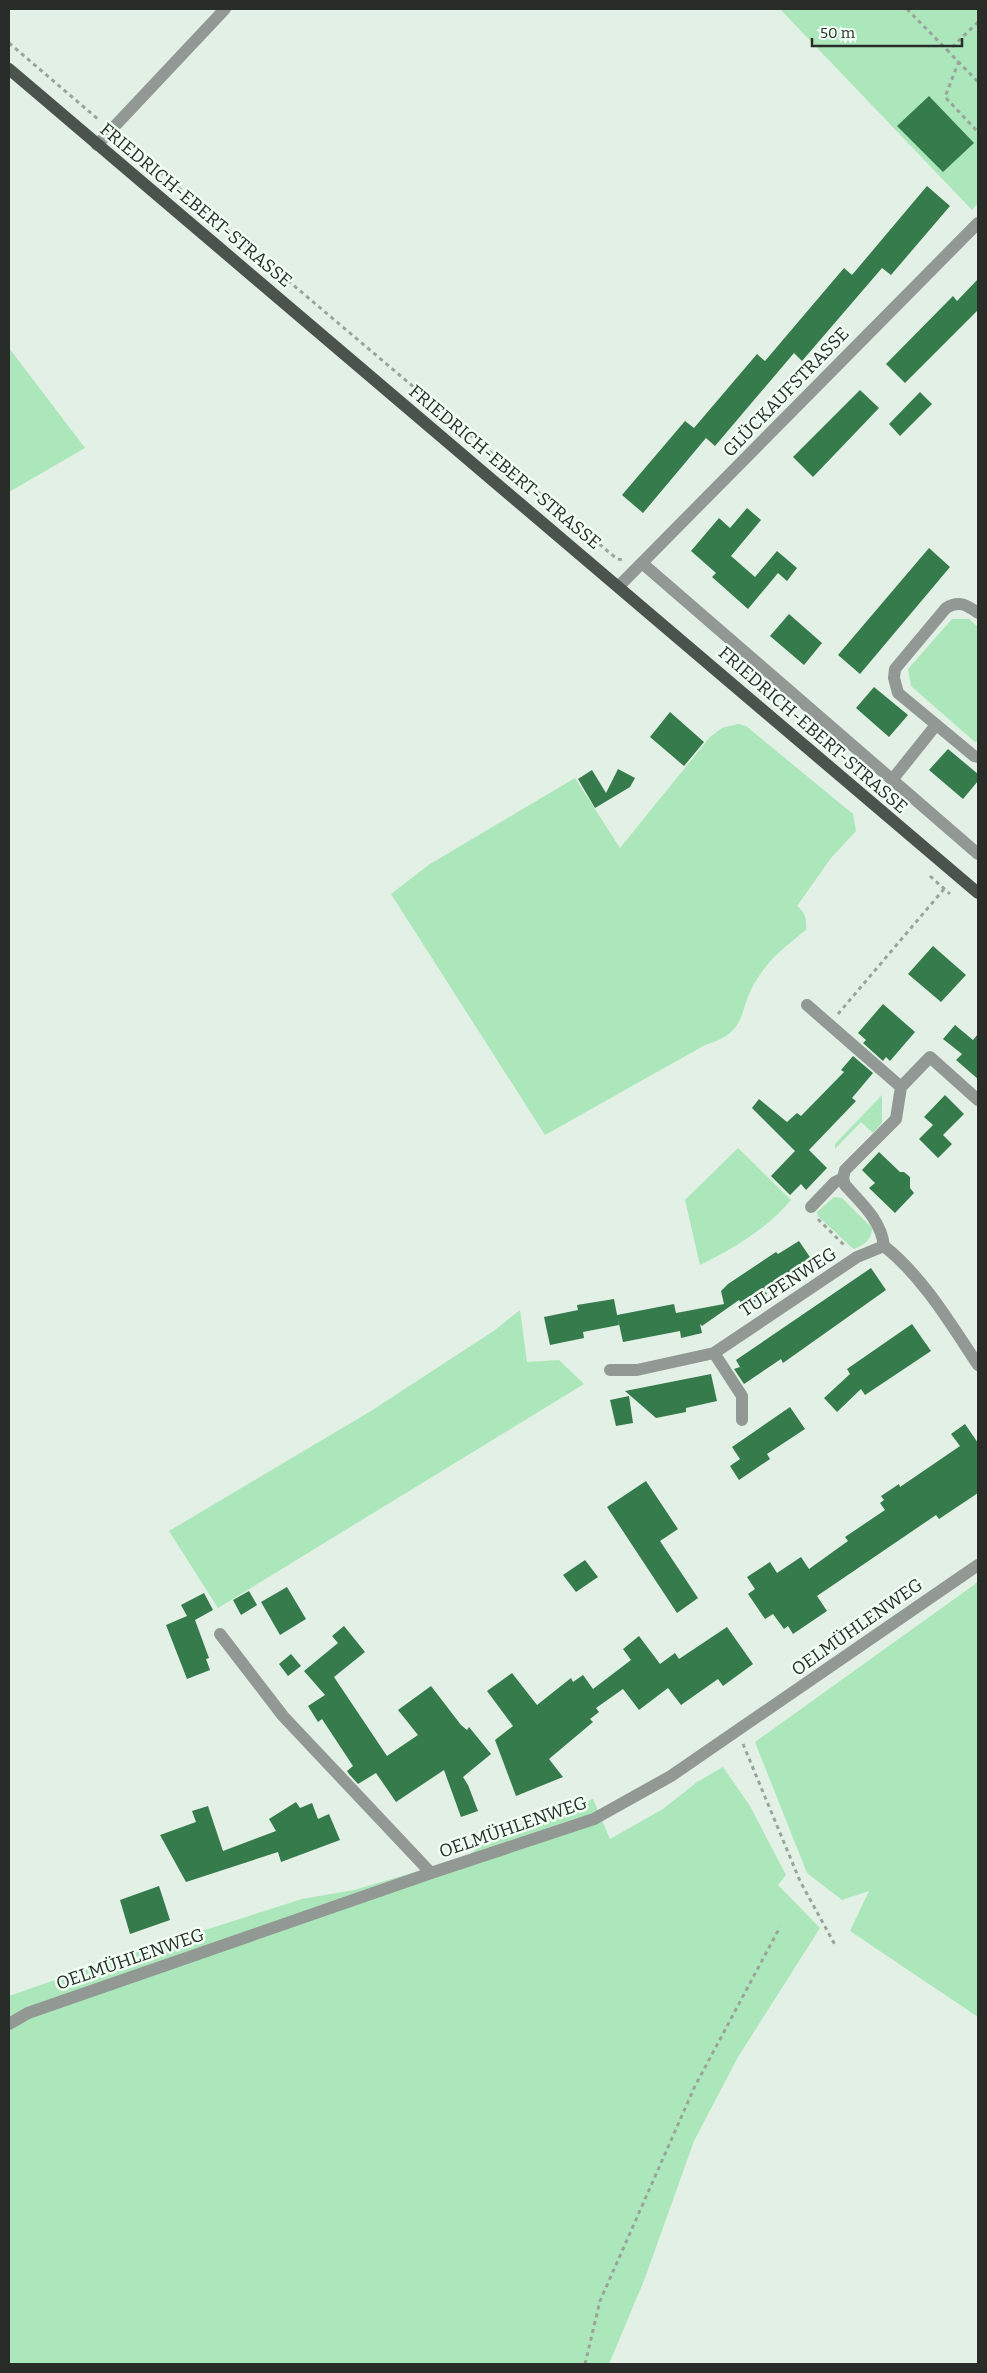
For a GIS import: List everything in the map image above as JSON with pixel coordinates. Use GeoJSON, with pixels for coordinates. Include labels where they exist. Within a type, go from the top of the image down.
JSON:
{"type":"FeatureCollection","features":[{"type":"Feature","properties":{"kind":"main road","name":"FRIEDRICH-EBERT-STRASSE"},"geometry":{"type":"LineString","coordinates":[[9,69],[978,893]]}},
{"type":"Feature","properties":{"kind":"street"},"geometry":{"type":"LineString","coordinates":[[97,144],[225,9]]}},
{"type":"Feature","properties":{"kind":"street","name":"GLÜCKAUFSTRASSE"},"geometry":{"type":"LineString","coordinates":[[619,586],[978,222]]}},
{"type":"Feature","properties":{"kind":"street","name":"FRIEDRICH-EBERT-STRASSE"},"geometry":{"type":"LineString","coordinates":[[642,563],[978,854]]}},
{"type":"Feature","properties":{"kind":"street"},"geometry":{"type":"LineString","coordinates":[[978,613],[965,604],[953,604],[946,608],[895,669],[894,678],[898,693],[978,757]]}},
{"type":"Feature","properties":{"kind":"street"},"geometry":{"type":"LineString","coordinates":[[892,780],[936,725]]}},
{"type":"Feature","properties":{"kind":"street"},"geometry":{"type":"LineString","coordinates":[[808,1005],[901,1087]]}},
{"type":"Feature","properties":{"kind":"street"},"geometry":{"type":"LineString","coordinates":[[811,1207],[896,1119],[901,1087],[930,1058],[978,1100]]}},
{"type":"Feature","properties":{"kind":"street"},"geometry":{"type":"LineString","coordinates":[[844,1174],[845,1185],[876,1221],[882,1234],[884,1246],[901,1260],[917,1278],[978,1365]]}},
{"type":"Feature","properties":{"kind":"street","name":"TULPENWEG"},"geometry":{"type":"LineString","coordinates":[[610,1370],[637,1370],[714,1353],[857,1257],[884,1246]]}},
{"type":"Feature","properties":{"kind":"street"},"geometry":{"type":"LineString","coordinates":[[714,1353],[742,1396],[742,1420]]}},
{"type":"Feature","properties":{"kind":"street","name":"OELMÜHLENWEG"},"geometry":{"type":"LineString","coordinates":[[9,2024],[28,2013],[431,1873],[594,1819],[671,1776],[978,1565]]}},
{"type":"Feature","properties":{"kind":"street"},"geometry":{"type":"LineString","coordinates":[[220,1634],[283,1716],[431,1873]]}},
{"type":"Feature","properties":{"kind":"path"},"geometry":{"type":"LineString","coordinates":[[907,9],[978,82]]}},
{"type":"Feature","properties":{"kind":"path"},"geometry":{"type":"LineString","coordinates":[[948,51],[978,22]]}},
{"type":"Feature","properties":{"kind":"path"},"geometry":{"type":"LineString","coordinates":[[9,43],[617,559],[642,563]]}},
{"type":"Feature","properties":{"kind":"path"},"geometry":{"type":"LineString","coordinates":[[958,62],[945,97],[978,132]]}},
{"type":"Feature","properties":{"kind":"path"},"geometry":{"type":"LineString","coordinates":[[830,1024],[944,888]]}},
{"type":"Feature","properties":{"kind":"path"},"geometry":{"type":"LineString","coordinates":[[811,1207],[812,1213],[857,1257]]}},
{"type":"Feature","properties":{"kind":"path"},"geometry":{"type":"LineString","coordinates":[[738,1730],[800,1881],[835,1945]]}},
{"type":"Feature","properties":{"kind":"path"},"geometry":{"type":"LineString","coordinates":[[584,2364],[600,2301],[695,2086],[780,1927]]}},
{"type":"Feature","properties":{"kind":"green space"},"geometry":{"type":"Polygon","coordinates":[[[780,9],[978,9],[978,203],[972,210],[780,9]]]}},
{"type":"Feature","properties":{"kind":"green space"},"geometry":{"type":"Polygon","coordinates":[[[9,348],[85,448],[9,492],[9,348]]]}},
{"type":"Feature","properties":{"kind":"green space"},"geometry":{"type":"Polygon","coordinates":[[[952,619],[969,619],[978,627],[978,741],[975,742],[911,686],[908,669],[952,619]]]}},
{"type":"Feature","properties":{"kind":"green space"},"geometry":{"type":"Polygon","coordinates":[[[738,724],[746,726],[853,814],[856,831],[831,858],[797,906],[805,916],[806,930],[779,952],[762,971],[751,990],[740,1019],[730,1033],[705,1045],[545,1135],[391,894],[430,864],[575,778],[620,848],[710,737],[722,728],[738,724]]]}},
{"type":"Feature","properties":{"kind":"green space"},"geometry":{"type":"Polygon","coordinates":[[[882,1095],[882,1123],[873,1133],[861,1122],[835,1149],[835,1144],[882,1095]]]}},
{"type":"Feature","properties":{"kind":"green space"},"geometry":{"type":"Polygon","coordinates":[[[738,1148],[791,1200],[761,1229],[700,1265],[685,1200],[738,1148]]]}},
{"type":"Feature","properties":{"kind":"green space"},"geometry":{"type":"Polygon","coordinates":[[[834,1197],[842,1198],[872,1228],[871,1236],[861,1246],[854,1249],[818,1216],[817,1212],[834,1197]]]}},
{"type":"Feature","properties":{"kind":"green space"},"geometry":{"type":"Polygon","coordinates":[[[520,1310],[527,1362],[559,1360],[584,1384],[218,1608],[169,1531],[371,1411],[495,1330],[520,1310]]]}},
{"type":"Feature","properties":{"kind":"green space"},"geometry":{"type":"Polygon","coordinates":[[[978,1582],[978,2017],[850,1931],[869,1891],[842,1900],[807,1873],[755,1742],[978,1582]]]}},
{"type":"Feature","properties":{"kind":"green space"},"geometry":{"type":"Polygon","coordinates":[[[723,1767],[750,1806],[786,1875],[778,1885],[820,1928],[738,2057],[694,2141],[645,2278],[609,2364],[9,2364],[9,1996],[124,1956],[302,1899],[354,1890],[466,1857],[501,1831],[593,1799],[610,1839],[663,1809],[697,1782],[723,1767]]]}},
{"type":"Feature","properties":{"kind":"building"},"geometry":{"type":"Polygon","coordinates":[[[929,96],[974,143],[943,172],[897,126],[929,96]]]}},
{"type":"Feature","properties":{"kind":"building"},"geometry":{"type":"Polygon","coordinates":[[[927,186],[950,206],[891,275],[882,268],[802,361],[794,353],[715,446],[706,438],[643,513],[622,495],[685,421],[694,428],[757,354],[765,361],[844,268],[852,275],[927,186]]]}},
{"type":"Feature","properties":{"kind":"building"},"geometry":{"type":"Polygon","coordinates":[[[978,279],[978,310],[905,383],[886,364],[953,296],[957,301],[978,279]]]}},
{"type":"Feature","properties":{"kind":"building"},"geometry":{"type":"Polygon","coordinates":[[[860,390],[879,408],[813,477],[793,457],[860,390]]]}},
{"type":"Feature","properties":{"kind":"building"},"geometry":{"type":"Polygon","coordinates":[[[920,392],[932,404],[900,436],[889,424],[920,392]]]}},
{"type":"Feature","properties":{"kind":"building"},"geometry":{"type":"Polygon","coordinates":[[[747,508],[761,520],[731,556],[755,577],[777,551],[797,568],[787,581],[778,573],[748,609],[712,577],[716,573],[691,551],[719,518],[730,528],[747,508]]]}},
{"type":"Feature","properties":{"kind":"building"},"geometry":{"type":"Polygon","coordinates":[[[929,548],[950,567],[860,674],[838,655],[929,548]]]}},
{"type":"Feature","properties":{"kind":"building"},"geometry":{"type":"Polygon","coordinates":[[[789,614],[822,643],[804,665],[770,636],[789,614]]]}},
{"type":"Feature","properties":{"kind":"building"},"geometry":{"type":"Polygon","coordinates":[[[874,687],[908,715],[889,737],[856,708],[874,687]]]}},
{"type":"Feature","properties":{"kind":"building"},"geometry":{"type":"Polygon","coordinates":[[[670,712],[704,742],[684,766],[650,737],[670,712]]]}},
{"type":"Feature","properties":{"kind":"building"},"geometry":{"type":"Polygon","coordinates":[[[948,749],[978,774],[978,781],[963,799],[929,770],[948,749]]]}},
{"type":"Feature","properties":{"kind":"building"},"geometry":{"type":"Polygon","coordinates":[[[618,769],[635,778],[630,787],[595,808],[578,779],[592,770],[606,793],[618,769]]]}},
{"type":"Feature","properties":{"kind":"building"},"geometry":{"type":"Polygon","coordinates":[[[933,946],[966,975],[941,1002],[908,974],[933,946]]]}},
{"type":"Feature","properties":{"kind":"building"},"geometry":{"type":"Polygon","coordinates":[[[883,1004],[915,1032],[890,1061],[886,1057],[883,1061],[863,1043],[866,1040],[858,1033],[883,1004]]]}},
{"type":"Feature","properties":{"kind":"building"},"geometry":{"type":"Polygon","coordinates":[[[955,1025],[973,1040],[978,1034],[978,1079],[956,1060],[962,1054],[943,1039],[955,1025]]]}},
{"type":"Feature","properties":{"kind":"building"},"geometry":{"type":"Polygon","coordinates":[[[853,1056],[873,1073],[852,1098],[856,1101],[809,1150],[827,1168],[806,1190],[801,1184],[790,1195],[771,1176],[795,1151],[752,1108],[759,1099],[787,1122],[797,1113],[801,1116],[844,1072],[841,1070],[853,1056]]]}},
{"type":"Feature","properties":{"kind":"building"},"geometry":{"type":"Polygon","coordinates":[[[945,1095],[964,1114],[943,1135],[952,1144],[938,1158],[919,1139],[933,1125],[924,1117],[945,1095]]]}},
{"type":"Feature","properties":{"kind":"building"},"geometry":{"type":"Polygon","coordinates":[[[879,1152],[900,1172],[904,1172],[910,1177],[910,1188],[914,1193],[895,1213],[869,1188],[875,1183],[862,1170],[879,1152]]]}},
{"type":"Feature","properties":{"kind":"building"},"geometry":{"type":"Polygon","coordinates":[[[799,1241],[816,1266],[795,1280],[790,1272],[764,1290],[767,1294],[745,1309],[739,1300],[702,1326],[700,1324],[702,1333],[681,1338],[680,1331],[623,1342],[617,1315],[674,1304],[676,1313],[724,1304],[721,1291],[728,1284],[776,1252],[778,1254],[799,1241]]]}},
{"type":"Feature","properties":{"kind":"building"},"geometry":{"type":"Polygon","coordinates":[[[871,1268],[886,1290],[783,1363],[781,1359],[744,1384],[734,1369],[740,1367],[736,1360],[871,1268]]]}},
{"type":"Feature","properties":{"kind":"building"},"geometry":{"type":"Polygon","coordinates":[[[614,1299],[619,1325],[583,1332],[584,1338],[550,1345],[544,1317],[578,1310],[577,1305],[614,1299]]]}},
{"type":"Feature","properties":{"kind":"building"},"geometry":{"type":"Polygon","coordinates":[[[912,1324],[931,1351],[865,1395],[861,1389],[837,1412],[824,1398],[850,1374],[847,1369],[912,1324]]]}},
{"type":"Feature","properties":{"kind":"building"},"geometry":{"type":"Polygon","coordinates":[[[711,1374],[717,1401],[686,1408],[686,1412],[656,1418],[625,1391],[711,1374]]]}},
{"type":"Feature","properties":{"kind":"building"},"geometry":{"type":"Polygon","coordinates":[[[629,1396],[633,1423],[616,1426],[610,1400],[629,1396]]]}},
{"type":"Feature","properties":{"kind":"building"},"geometry":{"type":"Polygon","coordinates":[[[790,1407],[805,1429],[767,1454],[770,1459],[739,1480],[730,1466],[740,1459],[732,1447],[790,1407]]]}},
{"type":"Feature","properties":{"kind":"building"},"geometry":{"type":"Polygon","coordinates":[[[965,1424],[978,1443],[978,1493],[939,1519],[936,1515],[817,1596],[827,1611],[793,1634],[788,1626],[784,1629],[773,1614],[765,1619],[748,1594],[755,1589],[747,1577],[770,1562],[777,1573],[801,1557],[809,1569],[848,1541],[845,1537],[885,1510],[880,1503],[884,1500],[881,1496],[899,1484],[900,1487],[960,1446],[951,1434],[965,1424]]]}},
{"type":"Feature","properties":{"kind":"building"},"geometry":{"type":"Polygon","coordinates":[[[646,1481],[678,1529],[660,1541],[698,1598],[677,1613],[607,1507],[646,1481]]]}},
{"type":"Feature","properties":{"kind":"building"},"geometry":{"type":"Polygon","coordinates":[[[585,1560],[598,1577],[576,1592],[563,1575],[585,1560]]]}},
{"type":"Feature","properties":{"kind":"building"},"geometry":{"type":"Polygon","coordinates":[[[287,1587],[306,1619],[280,1635],[261,1602],[287,1587]]]}},
{"type":"Feature","properties":{"kind":"building"},"geometry":{"type":"Polygon","coordinates":[[[249,1591],[257,1605],[241,1615],[233,1600],[249,1591]]]}},
{"type":"Feature","properties":{"kind":"building"},"geometry":{"type":"Polygon","coordinates":[[[204,1593],[213,1610],[195,1620],[209,1658],[206,1659],[210,1670],[187,1679],[166,1625],[187,1616],[181,1605],[204,1593]]]}},
{"type":"Feature","properties":{"kind":"building"},"geometry":{"type":"Polygon","coordinates":[[[344,1626],[365,1652],[334,1677],[387,1756],[418,1735],[398,1710],[431,1686],[461,1725],[467,1730],[469,1727],[491,1754],[463,1777],[478,1811],[461,1817],[444,1770],[396,1802],[376,1773],[358,1784],[349,1774],[347,1771],[353,1766],[322,1719],[318,1722],[308,1706],[325,1695],[304,1671],[338,1643],[332,1636],[344,1626]]]}},
{"type":"Feature","properties":{"kind":"building"},"geometry":{"type":"Polygon","coordinates":[[[727,1627],[753,1664],[723,1686],[718,1679],[681,1705],[668,1688],[639,1710],[623,1689],[596,1708],[599,1712],[590,1719],[593,1722],[549,1759],[563,1777],[516,1796],[495,1740],[513,1726],[487,1691],[512,1673],[537,1705],[571,1678],[573,1682],[583,1675],[593,1689],[631,1660],[623,1649],[639,1636],[660,1664],[675,1653],[679,1659],[727,1627]]]}},
{"type":"Feature","properties":{"kind":"building"},"geometry":{"type":"Polygon","coordinates":[[[291,1654],[301,1666],[288,1676],[279,1664],[291,1654]]]}},
{"type":"Feature","properties":{"kind":"building"},"geometry":{"type":"Polygon","coordinates":[[[296,1802],[300,1808],[312,1803],[318,1819],[329,1814],[340,1840],[281,1862],[278,1852],[186,1882],[160,1835],[196,1822],[192,1811],[208,1806],[223,1851],[276,1831],[269,1819],[296,1802]]]}},
{"type":"Feature","properties":{"kind":"building"},"geometry":{"type":"Polygon","coordinates":[[[159,1886],[170,1920],[130,1934],[120,1900],[159,1886]]]}}]}
